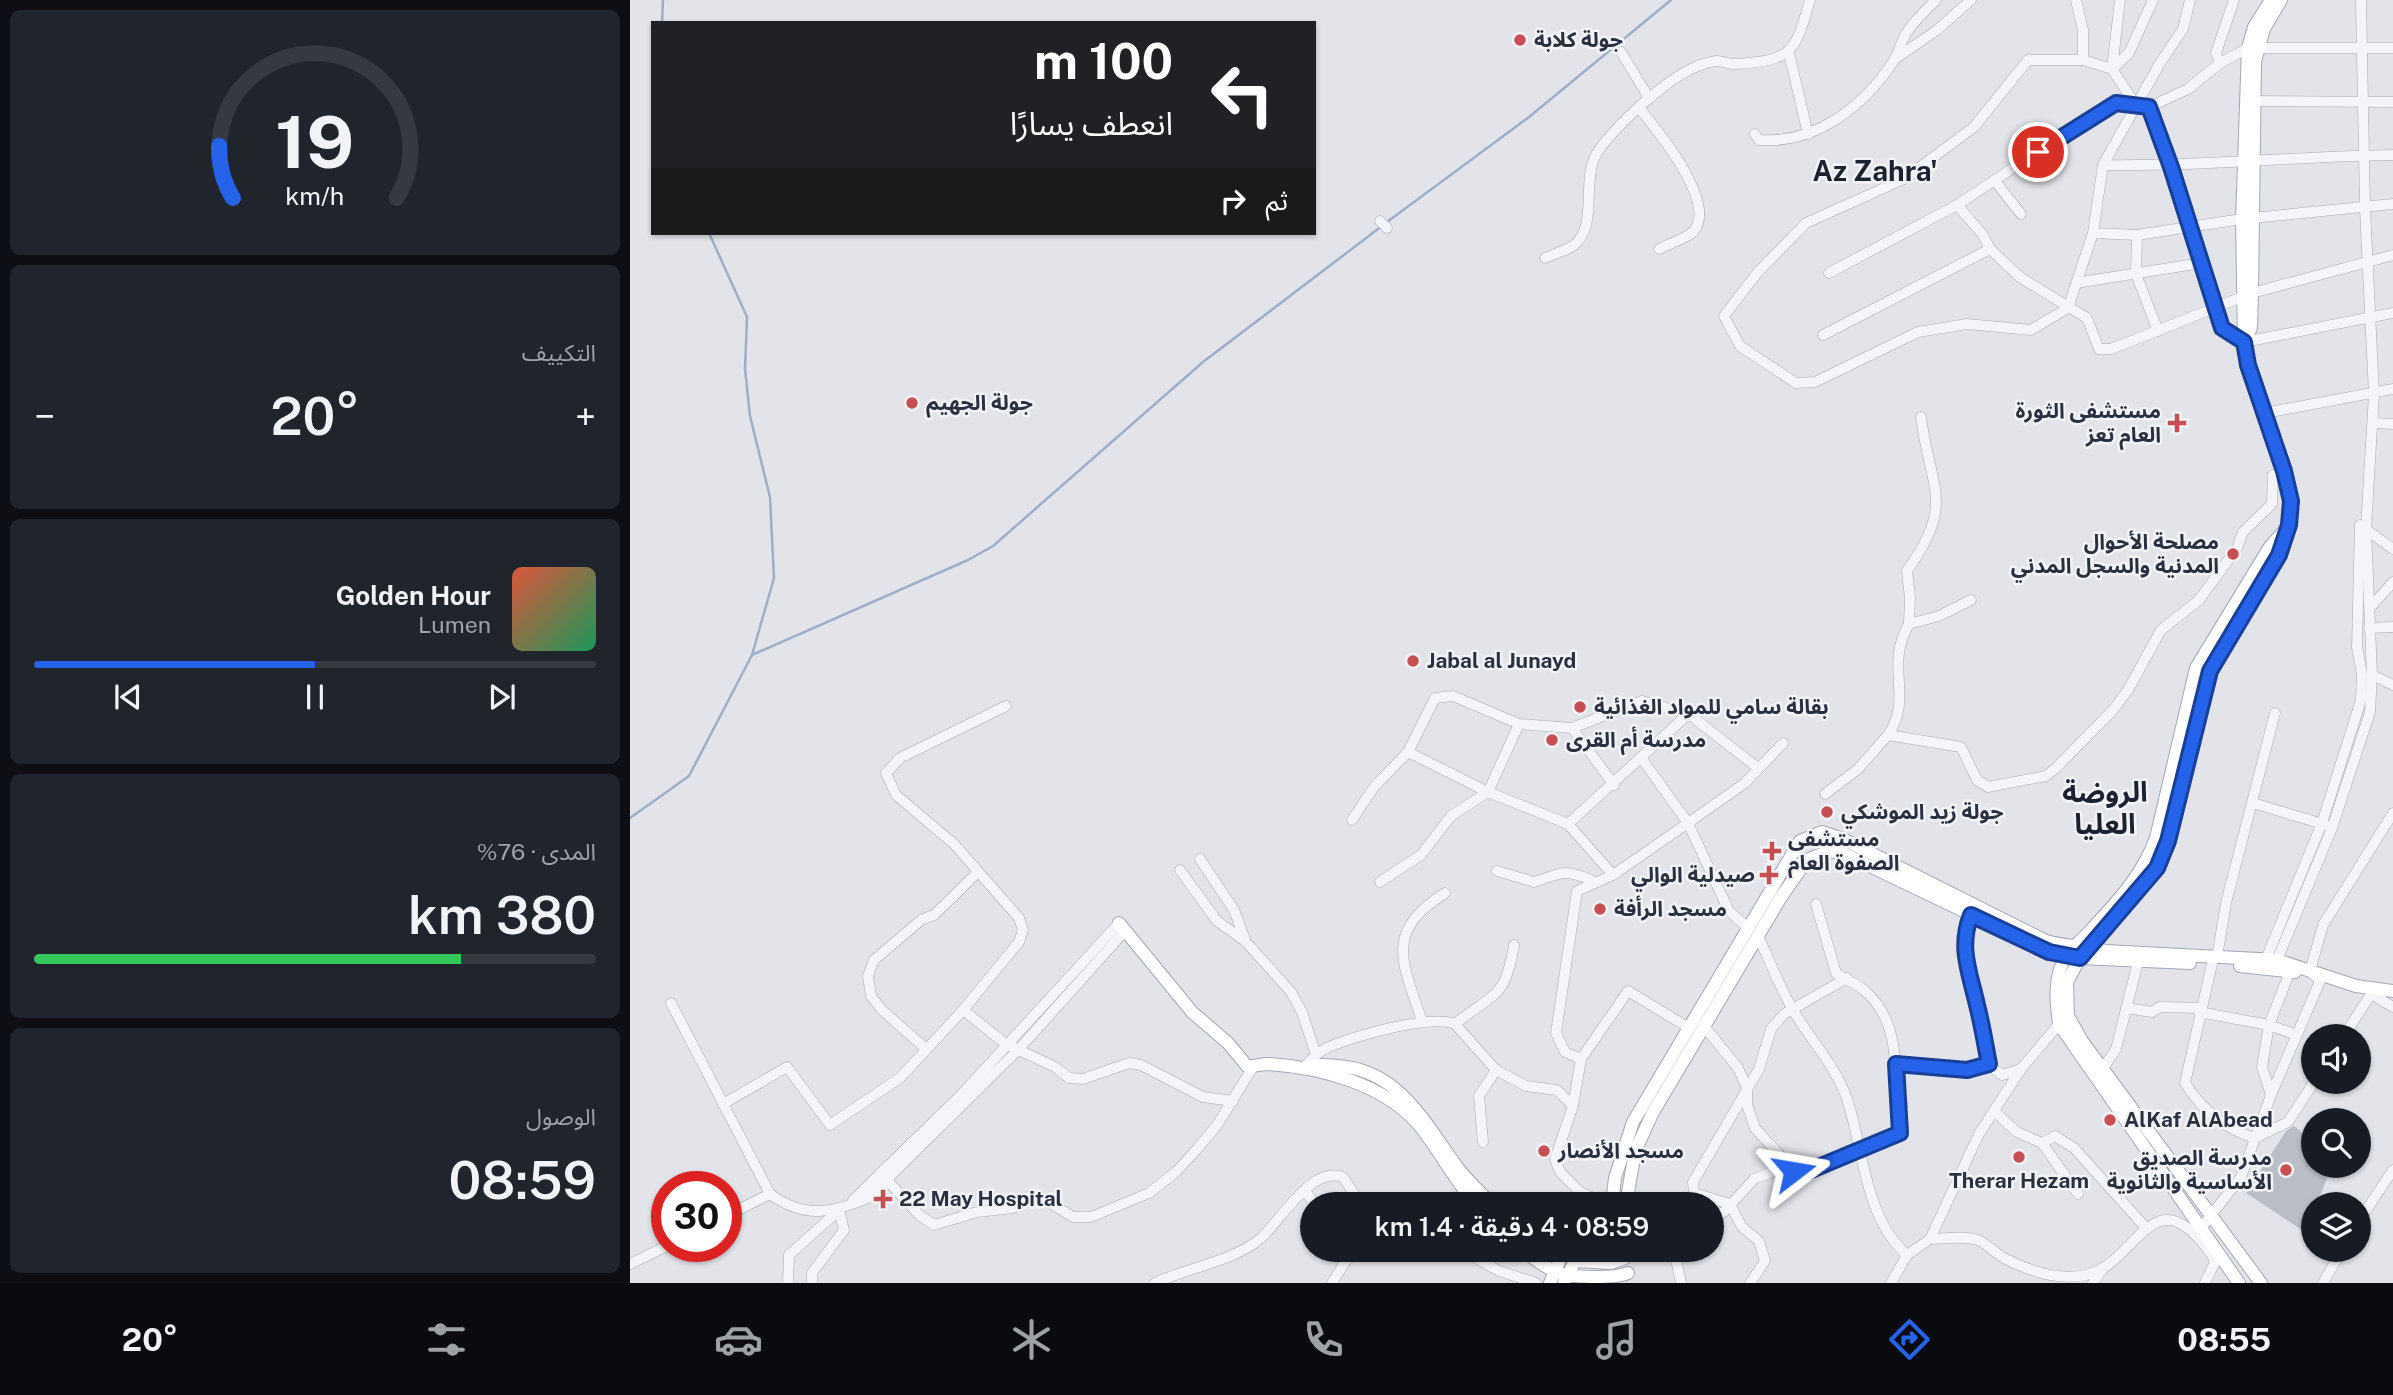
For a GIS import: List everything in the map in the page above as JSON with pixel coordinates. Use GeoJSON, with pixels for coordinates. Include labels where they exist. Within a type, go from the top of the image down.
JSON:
{"type":"FeatureCollection","features":[{"type":"Feature","properties":{"kind":"main road"},"geometry":{"type":"LineString","coordinates":[[1622,1192],[1634,1152],[1652,1114],[1753,933],[1800,841],[1822,832],[1843,839],[2073,954],[2090,947],[2157,868],[2168,841],[2210,671],[2279,555],[2289,525],[2291,501],[2284,471],[2248,365],[2244,342],[2248,296],[2247,219],[2254,27],[2271,0]]}},
{"type":"Feature","properties":{"kind":"main road"},"geometry":{"type":"LineString","coordinates":[[2253,48],[2281,0]]}},
{"type":"Feature","properties":{"kind":"main road"},"geometry":{"type":"LineString","coordinates":[[2239,1283],[2216,1255],[2202,1227],[2059,1024],[2055,997],[2058,978],[2073,954],[2132,885],[2147,863],[2156,838],[2196,668],[2269,548],[2289,525]]}},
{"type":"Feature","properties":{"kind":"main road"},"geometry":{"type":"LineString","coordinates":[[1617,1192],[1615,1178],[1633,1122],[1689,1027],[1807,860],[1829,851],[1845,854],[2049,952],[2138,962],[2271,959],[2356,986],[2393,991]]}},
{"type":"Feature","properties":{"kind":"main road"},"geometry":{"type":"LineString","coordinates":[[1122,927],[1192,1012],[1228,1043],[1247,1066],[1269,1064],[1339,1076],[1365,1086],[1393,1102],[1418,1125],[1466,1192]]}},
{"type":"Feature","properties":{"kind":"main road"},"geometry":{"type":"LineString","coordinates":[[2090,947],[2290,971],[2320,981],[2393,996]]}},
{"type":"Feature","properties":{"kind":"main road"},"geometry":{"type":"LineString","coordinates":[[2073,954],[2067,982],[2068,1016],[2102,1070],[2261,1283]]}},
{"type":"Feature","properties":{"kind":"main road"},"geometry":{"type":"LineString","coordinates":[[1303,1070],[1317,1065],[1345,1066],[1370,1072],[1397,1089],[1420,1112],[1459,1169],[1480,1192]]}},
{"type":"Feature","properties":{"kind":"main road"},"geometry":{"type":"LineString","coordinates":[[1536,1262],[1552,1277],[1624,1279]]}},
{"type":"Feature","properties":{"kind":"main road"},"geometry":{"type":"LineString","coordinates":[[1566,1279],[1573,1262]]}},
{"type":"Feature","properties":{"kind":"main road"},"geometry":{"type":"LineString","coordinates":[[1607,1262],[1611,1263],[1624,1279]]}},
{"type":"Feature","properties":{"kind":"street"},"geometry":{"type":"LineString","coordinates":[[1808,134],[1790,53],[1799,38],[1810,0]]}},
{"type":"Feature","properties":{"kind":"street"},"geometry":{"type":"LineString","coordinates":[[1755,134],[1759,139],[1779,141],[1808,134],[1856,107],[1871,93],[1895,59],[1906,33],[1936,0]]}},
{"type":"Feature","properties":{"kind":"street"},"geometry":{"type":"LineString","coordinates":[[1895,59],[1937,30],[1971,0]]}},
{"type":"Feature","properties":{"kind":"street"},"geometry":{"type":"LineString","coordinates":[[2076,0],[2083,30],[2083,60]]}},
{"type":"Feature","properties":{"kind":"street"},"geometry":{"type":"LineString","coordinates":[[2112,69],[2120,0]]}},
{"type":"Feature","properties":{"kind":"street"},"geometry":{"type":"LineString","coordinates":[[2112,69],[2129,53],[2152,0]]}},
{"type":"Feature","properties":{"kind":"street"},"geometry":{"type":"LineString","coordinates":[[2137,107],[2112,69],[2083,60],[2028,60],[1974,127],[1903,178],[1807,223],[1758,272],[1724,316],[1740,346],[1796,383],[1815,382],[1919,332],[1967,324],[2031,330],[2068,308],[2093,233],[2103,166],[2137,107],[2160,63],[2183,29],[2190,0]]}},
{"type":"Feature","properties":{"kind":"street"},"geometry":{"type":"LineString","coordinates":[[2220,63],[2216,53],[2234,0]]}},
{"type":"Feature","properties":{"kind":"street"},"geometry":{"type":"LineString","coordinates":[[2271,959],[2327,826],[2370,712],[2372,675],[2366,528],[2374,394],[2365,208],[2361,0]]}},
{"type":"Feature","properties":{"kind":"street"},"geometry":{"type":"LineString","coordinates":[[1829,273],[1957,205],[2116,103],[2149,107],[2188,89],[2220,63],[2253,48],[2393,48]]}},
{"type":"Feature","properties":{"kind":"street"},"geometry":{"type":"LineString","coordinates":[[1621,52],[1649,98]]}},
{"type":"Feature","properties":{"kind":"street"},"geometry":{"type":"LineString","coordinates":[[1545,258],[1573,246],[1584,234],[1592,162],[1598,151],[1649,98],[1684,73],[1717,60],[1732,65],[1790,53]]}},
{"type":"Feature","properties":{"kind":"street"},"geometry":{"type":"LineString","coordinates":[[2251,101],[2393,102]]}},
{"type":"Feature","properties":{"kind":"street"},"geometry":{"type":"LineString","coordinates":[[2149,107],[2222,328],[2244,342],[2393,313]]}},
{"type":"Feature","properties":{"kind":"street"},"geometry":{"type":"LineString","coordinates":[[1640,109],[1682,162],[1695,198],[1699,221],[1692,232],[1659,249]]}},
{"type":"Feature","properties":{"kind":"street"},"geometry":{"type":"LineString","coordinates":[[2103,166],[2171,167],[2249,160],[2393,155]]}},
{"type":"Feature","properties":{"kind":"street"},"geometry":{"type":"LineString","coordinates":[[1995,181],[2021,214]]}},
{"type":"Feature","properties":{"kind":"street"},"geometry":{"type":"LineString","coordinates":[[2093,233],[2137,235],[2247,219],[2393,204]]}},
{"type":"Feature","properties":{"kind":"street"},"geometry":{"type":"LineString","coordinates":[[1957,205],[1983,235],[1990,249],[2021,278],[2087,318],[2099,349],[2111,349],[2248,296],[2393,255]]}},
{"type":"Feature","properties":{"kind":"street"},"geometry":{"type":"LineString","coordinates":[[2137,235],[2136,274],[2158,331]]}},
{"type":"Feature","properties":{"kind":"street"},"geometry":{"type":"LineString","coordinates":[[1823,334],[1990,249]]}},
{"type":"Feature","properties":{"kind":"street"},"geometry":{"type":"LineString","coordinates":[[2077,283],[2201,262]]}},
{"type":"Feature","properties":{"kind":"street"},"geometry":{"type":"LineString","coordinates":[[2265,413],[2393,389]]}},
{"type":"Feature","properties":{"kind":"street"},"geometry":{"type":"LineString","coordinates":[[1825,794],[1858,769],[1888,735],[1900,713],[1896,662],[1909,624],[1907,571],[1920,553],[1936,520],[1938,498],[1921,417]]}},
{"type":"Feature","properties":{"kind":"street"},"geometry":{"type":"LineString","coordinates":[[2374,422],[2393,424]]}},
{"type":"Feature","properties":{"kind":"street"},"geometry":{"type":"LineString","coordinates":[[1888,735],[1961,747],[1977,780],[1988,786],[2046,776],[2113,710],[2128,690],[2161,630],[2199,600],[2237,548],[2243,532],[2272,504],[2273,475],[2284,471]]}},
{"type":"Feature","properties":{"kind":"street"},"geometry":{"type":"LineString","coordinates":[[2327,826],[2361,700],[2357,609],[2360,525],[2393,549]]}},
{"type":"Feature","properties":{"kind":"street"},"geometry":{"type":"LineString","coordinates":[[2370,608],[2393,582]]}},
{"type":"Feature","properties":{"kind":"street"},"geometry":{"type":"LineString","coordinates":[[1909,624],[1939,616],[1970,600]]}},
{"type":"Feature","properties":{"kind":"street"},"geometry":{"type":"LineString","coordinates":[[2369,628],[2393,627]]}},
{"type":"Feature","properties":{"kind":"street"},"geometry":{"type":"LineString","coordinates":[[2372,675],[2393,685]]}},
{"type":"Feature","properties":{"kind":"street"},"geometry":{"type":"LineString","coordinates":[[1352,820],[1374,787],[1408,752],[1435,698],[1443,695],[1453,696],[1520,724],[1572,728],[1642,701],[1690,715],[1758,768]]}},
{"type":"Feature","properties":{"kind":"street"},"geometry":{"type":"LineString","coordinates":[[723,1104],[787,1067],[830,1125],[901,1077],[963,1010],[1019,942],[1023,930],[1019,918],[954,844],[896,795],[886,773],[901,758],[1006,706]]}},
{"type":"Feature","properties":{"kind":"street"},"geometry":{"type":"LineString","coordinates":[[2275,713],[2226,902],[2200,1011],[2186,1085],[2209,1114],[2227,1128],[2255,1138],[2288,1122],[2306,1094]]}},
{"type":"Feature","properties":{"kind":"street"},"geometry":{"type":"LineString","coordinates":[[1568,824],[1690,715]]}},
{"type":"Feature","properties":{"kind":"street"},"geometry":{"type":"LineString","coordinates":[[1380,882],[1421,855],[1451,816],[1488,792],[1520,724]]}},
{"type":"Feature","properties":{"kind":"street"},"geometry":{"type":"LineString","coordinates":[[1572,728],[1614,785]]}},
{"type":"Feature","properties":{"kind":"street"},"geometry":{"type":"LineString","coordinates":[[1581,1059],[1565,1052],[1556,1033],[1577,891],[1592,881],[1613,875],[1745,783],[1783,743]]}},
{"type":"Feature","properties":{"kind":"street"},"geometry":{"type":"LineString","coordinates":[[1408,752],[1488,792],[1568,824],[1613,875]]}},
{"type":"Feature","properties":{"kind":"street"},"geometry":{"type":"LineString","coordinates":[[1642,759],[1688,823],[1729,911],[1753,933],[1793,1010],[1829,1062],[1847,1100],[1879,1219],[1894,1244],[1907,1255]]}},
{"type":"Feature","properties":{"kind":"street"},"geometry":{"type":"LineString","coordinates":[[2253,803],[2327,826]]}},
{"type":"Feature","properties":{"kind":"street"},"geometry":{"type":"LineString","coordinates":[[2202,1227],[2241,1177],[2271,1095],[2320,981],[2310,971],[2323,925],[2393,813]]}},
{"type":"Feature","properties":{"kind":"street"},"geometry":{"type":"LineString","coordinates":[[1200,859],[1234,910],[1246,942]]}},
{"type":"Feature","properties":{"kind":"street"},"geometry":{"type":"LineString","coordinates":[[1180,870],[1217,921],[1246,942],[1291,992],[1302,1012],[1316,1055]]}},
{"type":"Feature","properties":{"kind":"street"},"geometry":{"type":"LineString","coordinates":[[1497,871],[1534,882],[1554,872],[1572,872],[1592,881]]}},
{"type":"Feature","properties":{"kind":"street"},"geometry":{"type":"LineString","coordinates":[[925,1048],[876,1003],[871,996],[868,976],[874,960],[921,920],[934,915],[978,872]]}},
{"type":"Feature","properties":{"kind":"street"},"geometry":{"type":"LineString","coordinates":[[1422,1021],[1404,963],[1404,942],[1409,922],[1424,906],[1445,893]]}},
{"type":"Feature","properties":{"kind":"street"},"geometry":{"type":"LineString","coordinates":[[1724,1212],[1754,1179],[1774,1171],[1804,1173],[1900,1133],[1896,1064],[1886,1019],[1864,990],[1836,974],[1816,904]]}},
{"type":"Feature","properties":{"kind":"street"},"geometry":{"type":"LineString","coordinates":[[1971,915],[1965,931],[1965,964],[1980,1016],[1989,1064],[2002,1074],[2021,1069]]}},
{"type":"Feature","properties":{"kind":"street"},"geometry":{"type":"LineString","coordinates":[[788,1283],[789,1255],[863,1192],[962,1094],[1006,1044],[1122,927]]}},
{"type":"Feature","properties":{"kind":"street"},"geometry":{"type":"LineString","coordinates":[[671,1003],[770,1194],[799,1210],[818,1213],[839,1210],[868,1198],[1019,1049],[1122,927]]}},
{"type":"Feature","properties":{"kind":"street"},"geometry":{"type":"LineString","coordinates":[[1303,1070],[1316,1055],[1342,1042],[1422,1021],[1455,1024],[1497,995],[1509,972],[1514,945]]}},
{"type":"Feature","properties":{"kind":"street"},"geometry":{"type":"LineString","coordinates":[[2102,1070],[2116,1049],[2138,962]]}},
{"type":"Feature","properties":{"kind":"street"},"geometry":{"type":"LineString","coordinates":[[2271,1095],[2262,1066],[2269,1026],[2290,971]]}},
{"type":"Feature","properties":{"kind":"street"},"geometry":{"type":"LineString","coordinates":[[1750,1283],[1765,1261],[1759,1241],[1742,1227],[1730,1204],[1694,1193],[1691,1188],[1759,1069],[1771,1029],[1784,1014],[1847,978]]}},
{"type":"Feature","properties":{"kind":"street"},"geometry":{"type":"LineString","coordinates":[[1580,1192],[1560,1172],[1555,1159],[1573,1106],[1581,1059],[1628,991],[1689,1027]]}},
{"type":"Feature","properties":{"kind":"street"},"geometry":{"type":"LineString","coordinates":[[2352,1024],[2371,994],[2393,1007]]}},
{"type":"Feature","properties":{"kind":"street"},"geometry":{"type":"LineString","coordinates":[[2126,1009],[2152,1012],[2160,1007],[2200,1011],[2297,1035]]}},
{"type":"Feature","properties":{"kind":"street"},"geometry":{"type":"LineString","coordinates":[[963,1010],[1006,1044],[1069,1078],[1083,1079],[1129,1063],[1141,1065],[1203,1097],[1233,1101]]}},
{"type":"Feature","properties":{"kind":"street"},"geometry":{"type":"LineString","coordinates":[[1455,1024],[1496,1069],[1526,1086],[1557,1090],[1573,1106]]}},
{"type":"Feature","properties":{"kind":"street"},"geometry":{"type":"LineString","coordinates":[[1891,1283],[1907,1255],[1930,1239],[1979,1134],[2021,1069],[2059,1024]]}},
{"type":"Feature","properties":{"kind":"street"},"geometry":{"type":"LineString","coordinates":[[1703,1025],[1738,1068],[1747,1088],[1747,1105],[1755,1128],[1794,1171]]}},
{"type":"Feature","properties":{"kind":"street"},"geometry":{"type":"LineString","coordinates":[[1896,1064],[1967,1070],[1989,1064]]}},
{"type":"Feature","properties":{"kind":"street"},"geometry":{"type":"LineString","coordinates":[[887,1180],[919,1215],[934,1225],[977,1212],[1013,1208],[1028,1197],[1052,1204],[1073,1217],[1091,1217],[1149,1193],[1177,1171],[1217,1125],[1253,1067]]}},
{"type":"Feature","properties":{"kind":"street"},"geometry":{"type":"LineString","coordinates":[[1483,1142],[1479,1096],[1496,1069]]}},
{"type":"Feature","properties":{"kind":"street"},"geometry":{"type":"LineString","coordinates":[[1994,1112],[2017,1132],[2042,1143],[2078,1194]]}},
{"type":"Feature","properties":{"kind":"street"},"geometry":{"type":"LineString","coordinates":[[2042,1143],[2055,1136],[2074,1149],[2146,1228]]}},
{"type":"Feature","properties":{"kind":"street"},"geometry":{"type":"LineString","coordinates":[[2371,1203],[2393,1170]]}},
{"type":"Feature","properties":{"kind":"street"},"geometry":{"type":"LineString","coordinates":[[1155,1283],[1256,1242],[1305,1190],[1328,1175],[1339,1175],[1352,1192]]}},
{"type":"Feature","properties":{"kind":"street"},"geometry":{"type":"LineString","coordinates":[[742,1208],[770,1194]]}},
{"type":"Feature","properties":{"kind":"street"},"geometry":{"type":"LineString","coordinates":[[812,1283],[812,1273],[844,1230],[839,1210]]}},
{"type":"Feature","properties":{"kind":"street"},"geometry":{"type":"LineString","coordinates":[[2093,1283],[2107,1264],[2146,1228],[2164,1220],[2180,1223],[2194,1232],[2216,1255],[2205,1283]]}},
{"type":"Feature","properties":{"kind":"street"},"geometry":{"type":"LineString","coordinates":[[1930,1239],[1979,1240],[2004,1258],[2059,1278]]}},
{"type":"Feature","properties":{"kind":"street"},"geometry":{"type":"LineString","coordinates":[[630,1264],[651,1253]]}},
{"type":"Feature","properties":{"kind":"street"},"geometry":{"type":"LineString","coordinates":[[1332,1283],[1341,1262]]}},
{"type":"Feature","properties":{"kind":"street"},"geometry":{"type":"LineString","coordinates":[[1483,1262],[1499,1271],[1536,1283]]}},
{"type":"Feature","properties":{"kind":"street"},"geometry":{"type":"LineString","coordinates":[[1677,1262],[1681,1283]]}},
{"type":"Feature","properties":{"kind":"street"},"geometry":{"type":"LineString","coordinates":[[2323,1283],[2335,1262]]}},
{"type":"Feature","properties":{"kind":"street"},"geometry":{"type":"LineString","coordinates":[[2044,1283],[2059,1278],[2089,1275],[2107,1264]]}},
{"type":"Feature","properties":{"kind":"building","name":"مدرسة الصديق الأساسية والثانوية"},"geometry":{"type":"Polygon","coordinates":[[[2294,1126],[2301,1132],[2301,1178],[2327,1178],[2322,1192],[2301,1192],[2301,1229],[2246,1193],[2286,1131],[2294,1126]]]}},
{"type":"Feature","properties":{"kind":"waterway"},"geometry":{"type":"LineString","coordinates":[[662,21],[663,0]]}},
{"type":"Feature","properties":{"kind":"waterway"},"geometry":{"type":"LineString","coordinates":[[1387,222],[1529,117],[1671,0]]}},
{"type":"Feature","properties":{"kind":"waterway"},"geometry":{"type":"LineString","coordinates":[[752,655],[968,560],[993,546],[1203,362],[1382,226]]}},
{"type":"Feature","properties":{"kind":"waterway"},"geometry":{"type":"LineString","coordinates":[[630,818],[689,776],[752,655],[774,578],[770,497],[750,416],[745,369],[747,317],[710,235]]}},
{"type":"Feature","properties":{"kind":"place","name":"جولة كلابة"},"geometry":{"type":"Point","coordinates":[1520,40]}},
{"type":"Feature","properties":{"kind":"place","name":"جولة الجهيم"},"geometry":{"type":"Point","coordinates":[912,403]}},
{"type":"Feature","properties":{"kind":"place","name":"مستشفى الثورة العام تعز"},"geometry":{"type":"Point","coordinates":[2177,423]}},
{"type":"Feature","properties":{"kind":"place","name":"مصلحة الأحوال المدنية والسجل المدني"},"geometry":{"type":"Point","coordinates":[2233,554]}},
{"type":"Feature","properties":{"kind":"place","name":"Jabal al Junayd"},"geometry":{"type":"Point","coordinates":[1413,661]}},
{"type":"Feature","properties":{"kind":"place","name":"بقالة سامي للمواد الغذائية"},"geometry":{"type":"Point","coordinates":[1580,707]}},
{"type":"Feature","properties":{"kind":"place","name":"مدرسة أم القرى"},"geometry":{"type":"Point","coordinates":[1552,740]}},
{"type":"Feature","properties":{"kind":"place","name":"جولة زيد الموشكي"},"geometry":{"type":"Point","coordinates":[1827,812]}},
{"type":"Feature","properties":{"kind":"place","name":"مستشفى الصفوة العام"},"geometry":{"type":"Point","coordinates":[1772,851]}},
{"type":"Feature","properties":{"kind":"place","name":"صيدلية الوالي"},"geometry":{"type":"Point","coordinates":[1769,875]}},
{"type":"Feature","properties":{"kind":"place","name":"مسجد الرأفة"},"geometry":{"type":"Point","coordinates":[1600,909]}},
{"type":"Feature","properties":{"kind":"place","name":"AlKaf AlAbead"},"geometry":{"type":"Point","coordinates":[2110,1120]}},
{"type":"Feature","properties":{"kind":"place","name":"مسجد الأنصار"},"geometry":{"type":"Point","coordinates":[1544,1151]}},
{"type":"Feature","properties":{"kind":"place","name":"Therar Hezam"},"geometry":{"type":"Point","coordinates":[2019,1157]}},
{"type":"Feature","properties":{"kind":"place","name":"مدرسة الصديق الأساسية والثانوية"},"geometry":{"type":"Point","coordinates":[2286,1170]}},
{"type":"Feature","properties":{"kind":"place","name":"22 May Hospital"},"geometry":{"type":"Point","coordinates":[883,1199]}},
{"type":"Feature","properties":{"kind":"district","name":"Az Zahra'"},"geometry":{"type":"Point","coordinates":[1875,171]}},
{"type":"Feature","properties":{"kind":"district","name":"الروضة العليا"},"geometry":{"type":"Point","coordinates":[2105,808]}},
{"type":"Feature","properties":{"kind":"route"},"geometry":{"type":"LineString","coordinates":[[1794,1171],[1804,1173],[1895,1138],[1900,1133],[1896,1064],[1967,1070],[1989,1064],[1980,1016],[1965,964],[1965,931],[1971,915],[2049,952],[2080,958],[2140,892],[2157,868],[2168,841],[2210,671],[2279,555],[2289,525],[2291,501],[2284,471],[2248,365],[2244,342],[2222,328],[2149,107],[2116,103],[2038,152]]}}]}
